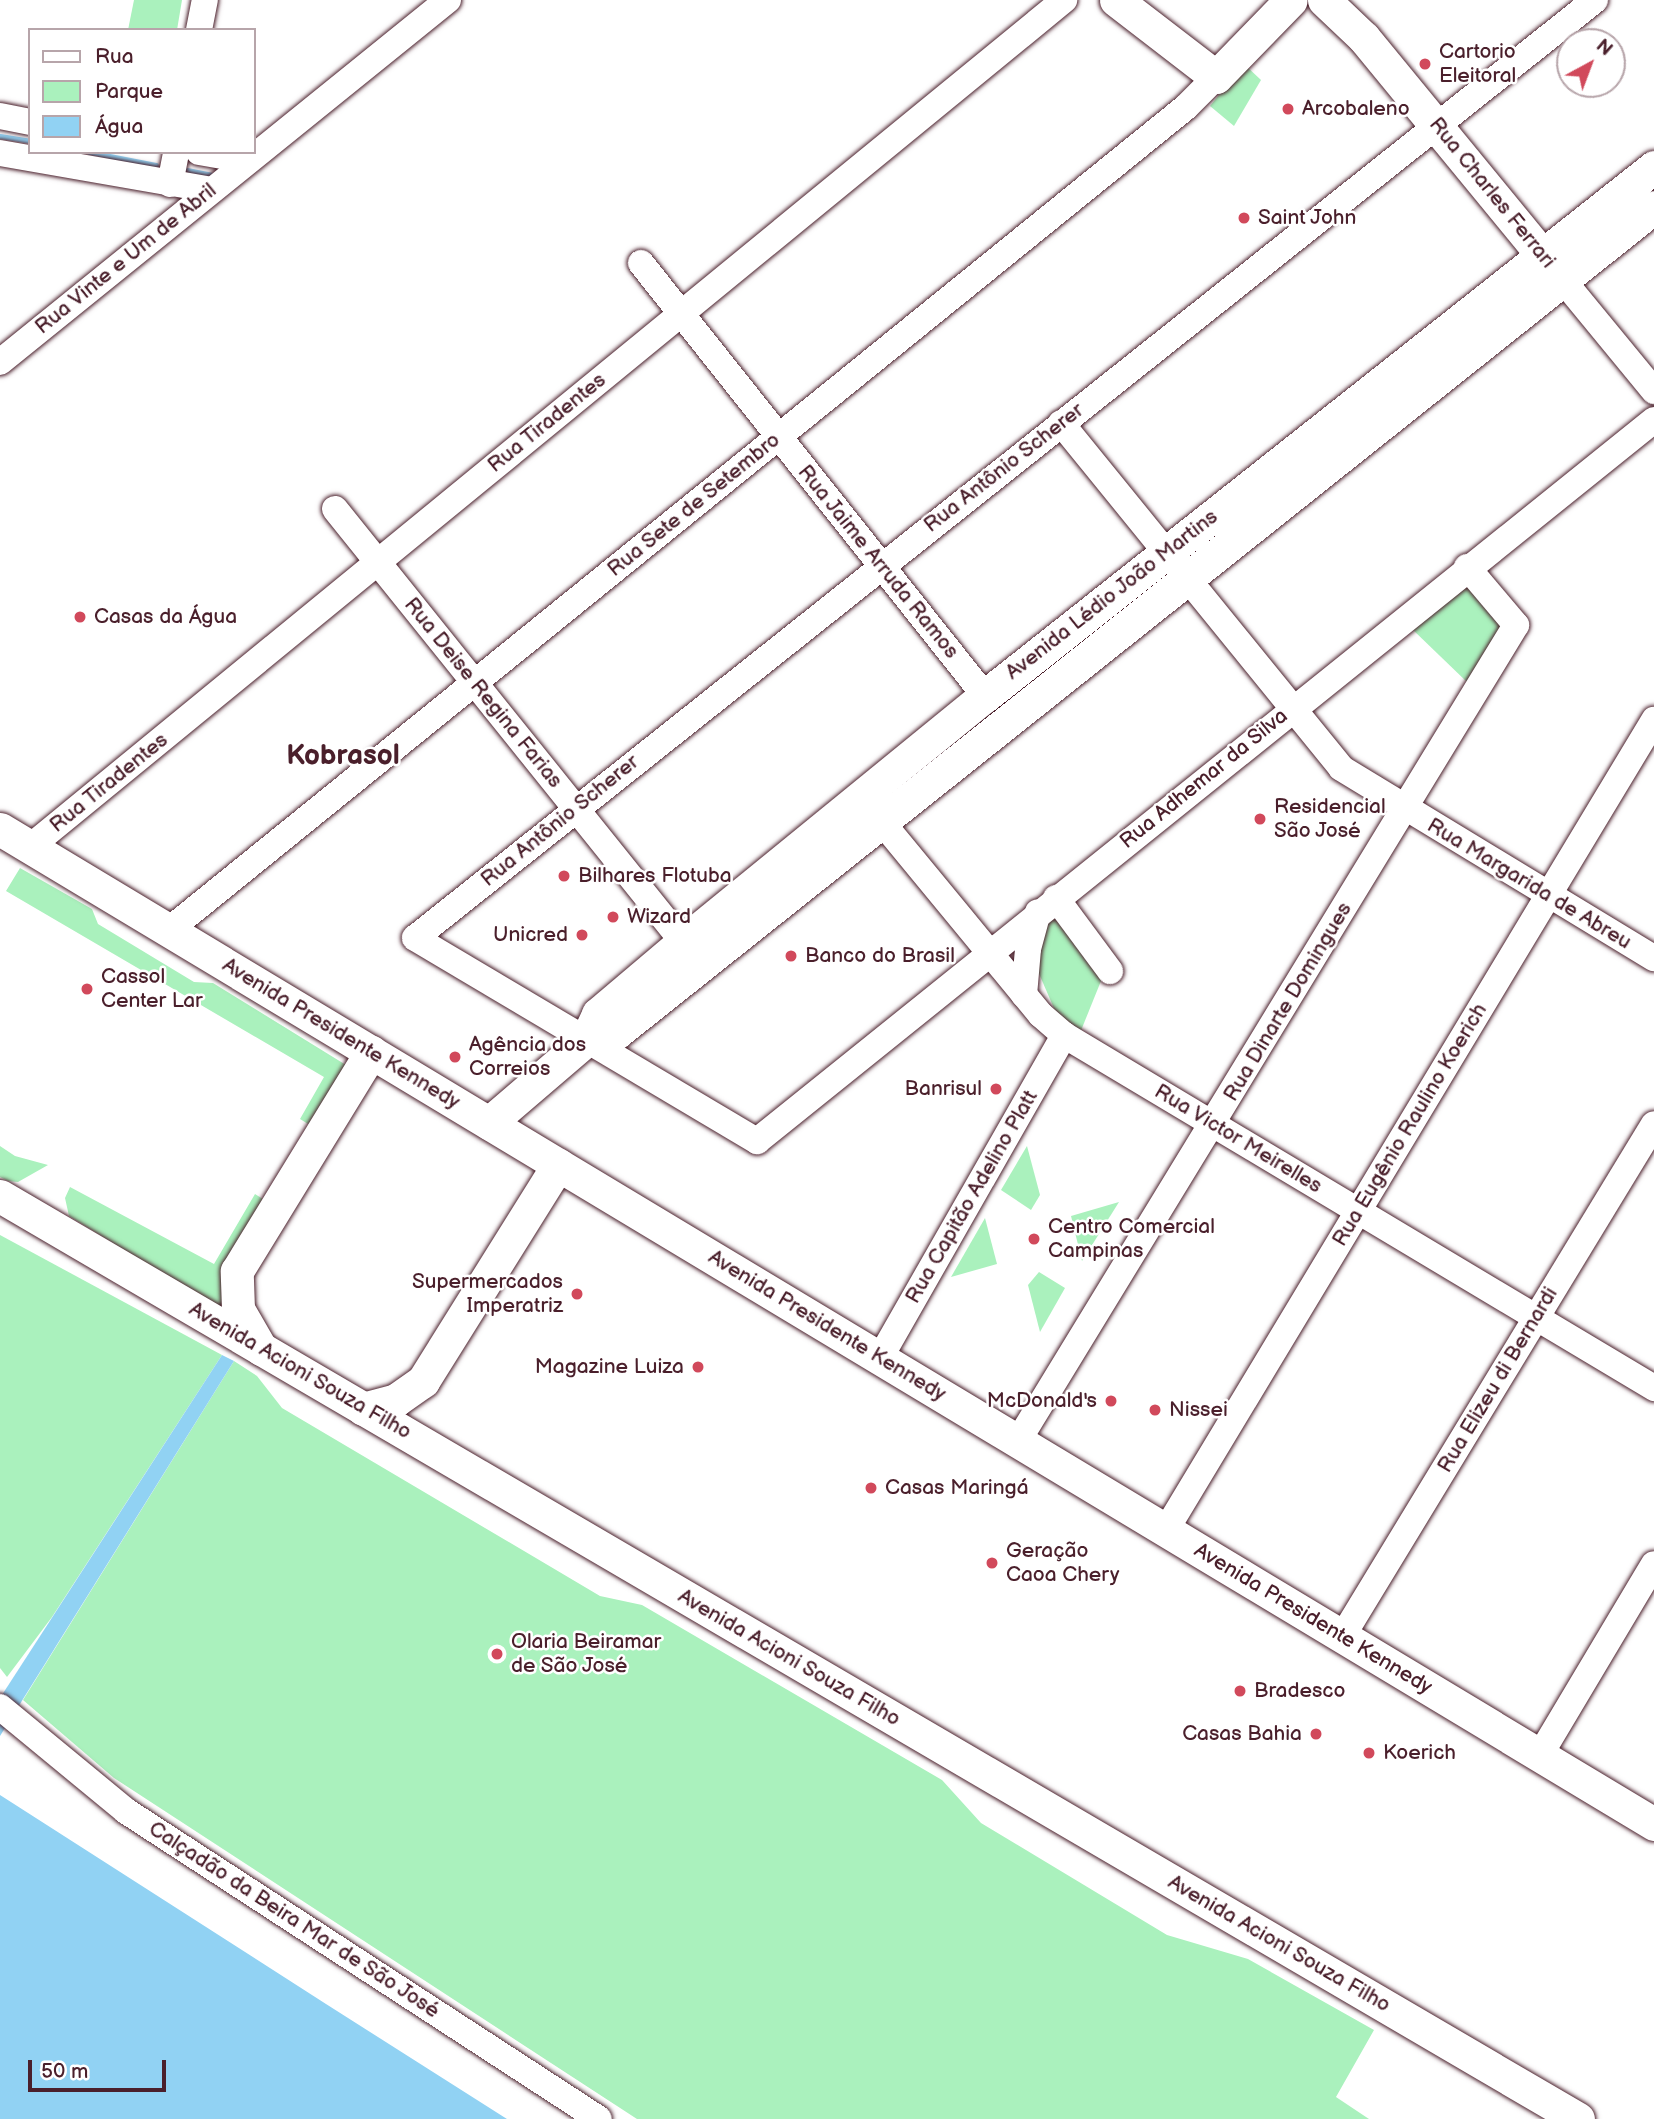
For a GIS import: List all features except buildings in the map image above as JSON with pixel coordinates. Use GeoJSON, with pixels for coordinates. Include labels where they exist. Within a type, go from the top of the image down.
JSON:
{"type":"FeatureCollection","features":[{"type":"Feature","properties":{"kind":"main road"},"geometry":{"type":"LineString","coordinates":[[1116,0],[1216,77],[1292,0]]}},
{"type":"Feature","properties":{"kind":"main road","name":"Rua Charles Ferrari"},"geometry":{"type":"LineString","coordinates":[[1324,0],[1364,38],[1552,267]]}},
{"type":"Feature","properties":{"kind":"main road","name":"Avenida Lédio João Martins"},"geometry":{"type":"LineString","coordinates":[[586,1040],[617,1032],[881,821],[1174,565],[1552,267],[1654,167]]}},
{"type":"Feature","properties":{"kind":"main road","name":"Avenida Lédio João Martins"},"geometry":{"type":"LineString","coordinates":[[1552,267],[1654,207]]}},
{"type":"Feature","properties":{"kind":"main road","name":"Avenida Lédio João Martins"},"geometry":{"type":"LineString","coordinates":[[489,1123],[586,1040],[598,1014],[985,696],[1174,565]]}},
{"type":"Feature","properties":{"kind":"main road","name":"Avenida Presidente Kennedy"},"geometry":{"type":"LineString","coordinates":[[0,829],[1654,1824]]}},
{"type":"Feature","properties":{"kind":"main road"},"geometry":{"type":"LineString","coordinates":[[262,1349],[238,1308],[237,1271],[371,1052]]}},
{"type":"Feature","properties":{"kind":"main road"},"geometry":{"type":"LineString","coordinates":[[363,1409],[396,1401],[423,1381],[558,1165]]}},
{"type":"Feature","properties":{"kind":"main road","name":"Avenida Acioni Souza Filho"},"geometry":{"type":"LineString","coordinates":[[0,1196],[1578,2119]]}},
{"type":"Feature","properties":{"kind":"main road"},"geometry":{"type":"LineString","coordinates":[[423,1381],[427,1446]]}},
{"type":"Feature","properties":{"kind":"street"},"geometry":{"type":"LineString","coordinates":[[199,28],[205,0]]}},
{"type":"Feature","properties":{"kind":"street","name":"Rua Vinte e Um de Abril"},"geometry":{"type":"LineString","coordinates":[[256,152],[448,0]]}},
{"type":"Feature","properties":{"kind":"street","name":"Rua Tiradentes"},"geometry":{"type":"LineString","coordinates":[[30,847],[1064,0]]}},
{"type":"Feature","properties":{"kind":"street","name":"Rua Antônio Scherer"},"geometry":{"type":"LineString","coordinates":[[586,1040],[415,938],[575,808],[1595,0]]}},
{"type":"Feature","properties":{"kind":"street","name":"Rua Sete de Setembro"},"geometry":{"type":"LineString","coordinates":[[169,930],[1176,116],[1216,77]]}},
{"type":"Feature","properties":{"kind":"street"},"geometry":{"type":"LineString","coordinates":[[0,116],[28,122]]}},
{"type":"Feature","properties":{"kind":"street"},"geometry":{"type":"LineString","coordinates":[[0,153],[62,158],[170,184],[211,190]]}},
{"type":"Feature","properties":{"kind":"street"},"geometry":{"type":"LineString","coordinates":[[170,184],[176,154]]}},
{"type":"Feature","properties":{"kind":"street"},"geometry":{"type":"LineString","coordinates":[[211,154],[246,160]]}},
{"type":"Feature","properties":{"kind":"street","name":"Rua Vinte e Um de Abril"},"geometry":{"type":"LineString","coordinates":[[4,355],[254,154]]}},
{"type":"Feature","properties":{"kind":"street","name":"Rua Jaime Arruda Ramos"},"geometry":{"type":"LineString","coordinates":[[641,263],[985,696]]}},
{"type":"Feature","properties":{"kind":"street","name":"Rua Charles Ferrari"},"geometry":{"type":"LineString","coordinates":[[1552,267],[1654,391]]}},
{"type":"Feature","properties":{"kind":"street","name":"Rua Adhemar da Silva"},"geometry":{"type":"LineString","coordinates":[[586,1040],[757,1141],[1654,419]]}},
{"type":"Feature","properties":{"kind":"street","name":"Rua Margarida de Abreu"},"geometry":{"type":"LineString","coordinates":[[1061,423],[1290,710],[1340,768],[1404,810],[1654,958]]}},
{"type":"Feature","properties":{"kind":"street","name":"Rua Deise Regina Farias"},"geometry":{"type":"LineString","coordinates":[[335,509],[683,943]]}},
{"type":"Feature","properties":{"kind":"street","name":"Rua Dinarte Domingues"},"geometry":{"type":"LineString","coordinates":[[1018,1441],[1516,625],[1467,567]]}},
{"type":"Feature","properties":{"kind":"street","name":"Rua Eugênio Raulino Koerich"},"geometry":{"type":"LineString","coordinates":[[1166,1530],[1654,720]]}},
{"type":"Feature","properties":{"kind":"street","name":"Rua Victor Meirelles"},"geometry":{"type":"LineString","coordinates":[[881,821],[1024,995],[1064,1035],[1654,1388]]}},
{"type":"Feature","properties":{"kind":"street"},"geometry":{"type":"LineString","coordinates":[[1024,995],[1028,949],[1047,905],[1110,971]]}},
{"type":"Feature","properties":{"kind":"street","name":"Rua Capitão Adelino Platt"},"geometry":{"type":"LineString","coordinates":[[880,1358],[1064,1035]]}},
{"type":"Feature","properties":{"kind":"street","name":"Rua Elizeu di Bernardi"},"geometry":{"type":"LineString","coordinates":[[1342,1637],[1654,1124]]}},
{"type":"Feature","properties":{"kind":"street"},"geometry":{"type":"LineString","coordinates":[[1540,1755],[1654,1564]]}},
{"type":"Feature","properties":{"kind":"street","name":"Calçadão da Beira Mar de São José"},"geometry":{"type":"LineString","coordinates":[[0,1707],[127,1811],[600,2119]]}},
{"type":"Feature","properties":{"kind":"green space"},"geometry":{"type":"Polygon","coordinates":[[[134,0],[182,0],[177,28],[128,28],[134,0]]]}},
{"type":"Feature","properties":{"kind":"green space"},"geometry":{"type":"Polygon","coordinates":[[[1244,64],[1261,80],[1234,126],[1210,106],[1244,64]]]}},
{"type":"Feature","properties":{"kind":"green space"},"geometry":{"type":"Polygon","coordinates":[[[1469,582],[1505,625],[1468,683],[1412,629],[1469,582]]]}},
{"type":"Feature","properties":{"kind":"green space"},"geometry":{"type":"Polygon","coordinates":[[[20,868],[92,909],[98,924],[194,982],[213,983],[346,1065],[313,1127],[300,1119],[324,1077],[6,891],[20,868]]]}},
{"type":"Feature","properties":{"kind":"green space"},"geometry":{"type":"Polygon","coordinates":[[[1056,912],[1103,976],[1080,1033],[1056,1013],[1037,969],[1043,923],[1056,912]]]}},
{"type":"Feature","properties":{"kind":"green space"},"geometry":{"type":"Polygon","coordinates":[[[0,1146],[15,1156],[48,1165],[18,1182],[8,1181],[0,1177],[0,1146]]]}},
{"type":"Feature","properties":{"kind":"green space"},"geometry":{"type":"Polygon","coordinates":[[[1027,1146],[1040,1195],[1031,1210],[1001,1190],[1027,1146]]]}},
{"type":"Feature","properties":{"kind":"green space"},"geometry":{"type":"Polygon","coordinates":[[[70,1187],[214,1264],[255,1194],[266,1201],[222,1310],[69,1216],[65,1198],[70,1187]]]}},
{"type":"Feature","properties":{"kind":"green space"},"geometry":{"type":"Polygon","coordinates":[[[1119,1202],[1082,1261],[1071,1216],[1119,1202]]]}},
{"type":"Feature","properties":{"kind":"green space"},"geometry":{"type":"Polygon","coordinates":[[[985,1218],[997,1264],[951,1277],[985,1218]]]}},
{"type":"Feature","properties":{"kind":"green space"},"geometry":{"type":"Polygon","coordinates":[[[0,1235],[222,1355],[52,1617],[7,1677],[0,1668],[0,1235]]]}},
{"type":"Feature","properties":{"kind":"green space"},"geometry":{"type":"Polygon","coordinates":[[[1039,1272],[1065,1288],[1040,1332],[1028,1285],[1039,1272]]]}},
{"type":"Feature","properties":{"kind":"green space"},"geometry":{"type":"Polygon","coordinates":[[[234,1361],[257,1376],[282,1408],[600,1596],[642,1605],[942,1780],[981,1823],[1167,1935],[1248,1959],[1374,2030],[1336,2097],[1369,2119],[637,2119],[114,1778],[23,1700],[234,1361]]]}},
{"type":"Feature","properties":{"kind":"water"},"geometry":{"type":"Polygon","coordinates":[[[222,1355],[234,1361],[0,1736],[0,1698],[222,1355]]]}},
{"type":"Feature","properties":{"kind":"water"},"geometry":{"type":"Polygon","coordinates":[[[0,1795],[326,2004],[507,2119],[0,2119],[0,1795]]]}},
{"type":"Feature","properties":{"kind":"waterway"},"geometry":{"type":"LineString","coordinates":[[0,136],[28,141]]}},
{"type":"Feature","properties":{"kind":"waterway"},"geometry":{"type":"LineString","coordinates":[[99,154],[156,165]]}},
{"type":"Feature","properties":{"kind":"waterway"},"geometry":{"type":"LineString","coordinates":[[187,170],[217,176]]}},
{"type":"Feature","properties":{"kind":"place","name":"Cartorio Eleitoral"},"geometry":{"type":"Point","coordinates":[1425,64]}},
{"type":"Feature","properties":{"kind":"place","name":"Arcobaleno"},"geometry":{"type":"Point","coordinates":[1288,109]}},
{"type":"Feature","properties":{"kind":"place","name":"Saint John"},"geometry":{"type":"Point","coordinates":[1244,218]}},
{"type":"Feature","properties":{"kind":"place","name":"Casas da Água"},"geometry":{"type":"Point","coordinates":[80,617]}},
{"type":"Feature","properties":{"kind":"place","name":"Residencial São José"},"geometry":{"type":"Point","coordinates":[1260,819]}},
{"type":"Feature","properties":{"kind":"place","name":"Bilhares Flotuba"},"geometry":{"type":"Point","coordinates":[564,876]}},
{"type":"Feature","properties":{"kind":"place","name":"Wizard"},"geometry":{"type":"Point","coordinates":[613,917]}},
{"type":"Feature","properties":{"kind":"place","name":"Unicred"},"geometry":{"type":"Point","coordinates":[582,935]}},
{"type":"Feature","properties":{"kind":"place","name":"Banco do Brasil"},"geometry":{"type":"Point","coordinates":[791,956]}},
{"type":"Feature","properties":{"kind":"place","name":"Cassol Center Lar"},"geometry":{"type":"Point","coordinates":[87,989]}},
{"type":"Feature","properties":{"kind":"place","name":"Agência dos Correios"},"geometry":{"type":"Point","coordinates":[455,1057]}},
{"type":"Feature","properties":{"kind":"place","name":"Banrisul"},"geometry":{"type":"Point","coordinates":[996,1089]}},
{"type":"Feature","properties":{"kind":"place","name":"Centro Comercial Campinas"},"geometry":{"type":"Point","coordinates":[1034,1239]}},
{"type":"Feature","properties":{"kind":"place","name":"Supermercados Imperatriz"},"geometry":{"type":"Point","coordinates":[577,1294]}},
{"type":"Feature","properties":{"kind":"place","name":"Magazine Luiza"},"geometry":{"type":"Point","coordinates":[698,1367]}},
{"type":"Feature","properties":{"kind":"place","name":"McDonald's"},"geometry":{"type":"Point","coordinates":[1111,1401]}},
{"type":"Feature","properties":{"kind":"place","name":"Nissei"},"geometry":{"type":"Point","coordinates":[1155,1410]}},
{"type":"Feature","properties":{"kind":"place","name":"Casas Maringá"},"geometry":{"type":"Point","coordinates":[871,1488]}},
{"type":"Feature","properties":{"kind":"place","name":"Geração Caoa Chery"},"geometry":{"type":"Point","coordinates":[992,1563]}},
{"type":"Feature","properties":{"kind":"place","name":"Olaria Beiramar de São José"},"geometry":{"type":"Point","coordinates":[497,1654]}},
{"type":"Feature","properties":{"kind":"place","name":"Bradesco"},"geometry":{"type":"Point","coordinates":[1240,1691]}},
{"type":"Feature","properties":{"kind":"place","name":"Casas Bahia"},"geometry":{"type":"Point","coordinates":[1316,1734]}},
{"type":"Feature","properties":{"kind":"place","name":"Koerich"},"geometry":{"type":"Point","coordinates":[1369,1753]}},
{"type":"Feature","properties":{"kind":"district","name":"Kobrasol"},"geometry":{"type":"Point","coordinates":[343,756]}}]}
